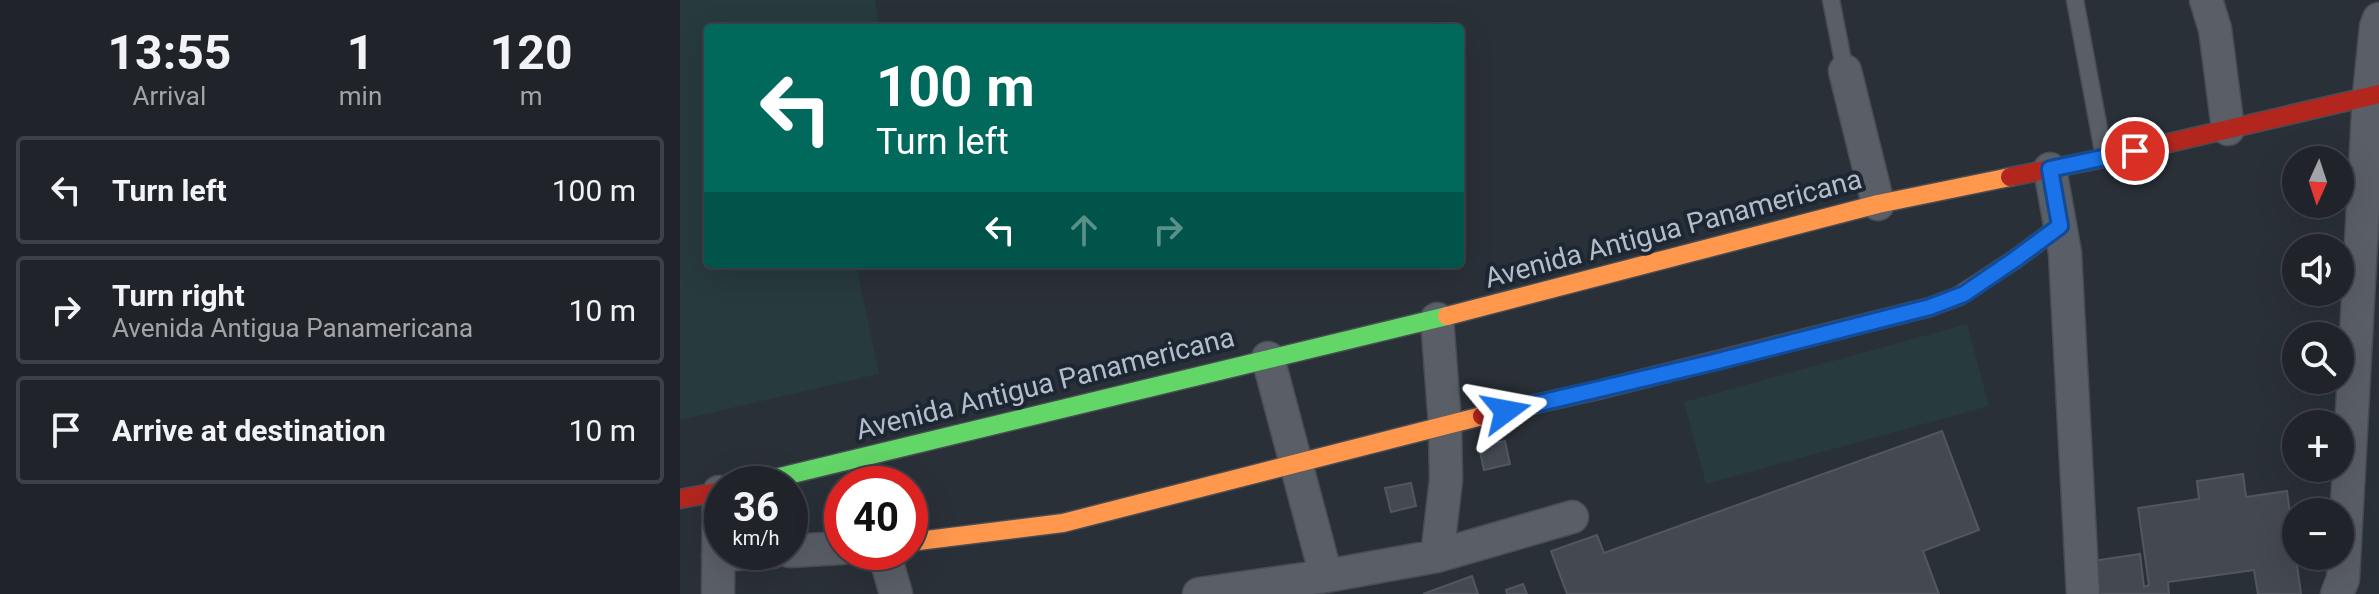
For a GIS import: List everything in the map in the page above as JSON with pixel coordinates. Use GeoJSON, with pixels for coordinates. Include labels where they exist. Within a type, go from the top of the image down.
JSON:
{"type":"FeatureCollection","features":[{"type":"Feature","properties":{"kind":"main road","name":"Avenida Antigua Panamericana"},"geometry":{"type":"LineString","coordinates":[[808,470],[1437,319],[1878,204],[2104,158],[2374,95]]}},
{"type":"Feature","properties":{"kind":"main road"},"geometry":{"type":"LineString","coordinates":[[928,540],[1063,523],[1445,424],[1627,383],[1930,307],[1964,294],[2060,226]]}},
{"type":"Feature","properties":{"kind":"main road"},"geometry":{"type":"LineString","coordinates":[[680,499],[704,495]]}},
{"type":"Feature","properties":{"kind":"street"},"geometry":{"type":"LineString","coordinates":[[2206,0],[2215,29],[2228,129]]}},
{"type":"Feature","properties":{"kind":"street"},"geometry":{"type":"LineString","coordinates":[[2337,594],[2343,579],[2376,27],[2379,19]]}},
{"type":"Feature","properties":{"kind":"street"},"geometry":{"type":"LineString","coordinates":[[1845,71],[1878,204]]}},
{"type":"Feature","properties":{"kind":"street"},"geometry":{"type":"LineString","coordinates":[[2050,169],[2065,253],[2083,594]]}},
{"type":"Feature","properties":{"kind":"street"},"geometry":{"type":"LineString","coordinates":[[1437,319],[1446,480],[1437,556]]}},
{"type":"Feature","properties":{"kind":"street"},"geometry":{"type":"LineString","coordinates":[[1268,358],[1326,576]]}},
{"type":"Feature","properties":{"kind":"street"},"geometry":{"type":"LineString","coordinates":[[1199,594],[1437,556],[1572,517]]}},
{"type":"Feature","properties":{"kind":"street"},"geometry":{"type":"LineString","coordinates":[[718,570],[718,594]]}},
{"type":"Feature","properties":{"kind":"street"},"geometry":{"type":"LineString","coordinates":[[889,570],[896,594]]}},
{"type":"Feature","properties":{"kind":"lane"},"geometry":{"type":"LineString","coordinates":[[1831,0],[1845,71]]}},
{"type":"Feature","properties":{"kind":"lane"},"geometry":{"type":"LineString","coordinates":[[2075,0],[2104,158]]}},
{"type":"Feature","properties":{"kind":"green space"},"geometry":{"type":"Polygon","coordinates":[[[680,0],[875,0],[879,24],[704,24],[704,268],[857,268],[879,374],[680,420],[680,0]]]}},
{"type":"Feature","properties":{"kind":"green space"},"geometry":{"type":"Polygon","coordinates":[[[1967,324],[1989,406],[1706,484],[1684,402],[1967,324]]]}},
{"type":"Feature","properties":{"kind":"building"},"geometry":{"type":"Polygon","coordinates":[[[1942,431],[1979,530],[1923,551],[1939,594],[1567,594],[1551,551],[1597,535],[1604,553],[1942,431]]]}},
{"type":"Feature","properties":{"kind":"building"},"geometry":{"type":"Polygon","coordinates":[[[1505,441],[1510,464],[1484,470],[1479,447],[1505,441]]]}},
{"type":"Feature","properties":{"kind":"building"},"geometry":{"type":"Polygon","coordinates":[[[2243,474],[2246,497],[2287,491],[2288,498],[2282,498],[2282,570],[2298,570],[2301,594],[2258,594],[2254,570],[2168,582],[2169,594],[2096,594],[2092,561],[2140,554],[2144,587],[2149,585],[2138,508],[2199,499],[2197,481],[2243,474]]]}},
{"type":"Feature","properties":{"kind":"building"},"geometry":{"type":"Polygon","coordinates":[[[1411,483],[1416,506],[1391,512],[1385,488],[1411,483]]]}},
{"type":"Feature","properties":{"kind":"building"},"geometry":{"type":"Polygon","coordinates":[[[1472,576],[1478,594],[1423,594],[1472,576]]]}},
{"type":"Feature","properties":{"kind":"building"},"geometry":{"type":"Polygon","coordinates":[[[1523,584],[1527,594],[1507,594],[1506,590],[1523,584]]]}},
{"type":"Feature","properties":{"kind":"traffic: fast"},"geometry":{"type":"LineString","coordinates":[[808,470],[1447,316]]}},
{"type":"Feature","properties":{"kind":"traffic: slow"},"geometry":{"type":"LineString","coordinates":[[1447,316],[1878,204],[2010,177]]}},
{"type":"Feature","properties":{"kind":"traffic: slow"},"geometry":{"type":"LineString","coordinates":[[1959,296],[2060,226]]}},
{"type":"Feature","properties":{"kind":"traffic: slow"},"geometry":{"type":"LineString","coordinates":[[928,540],[1063,523],[1482,416]]}},
{"type":"Feature","properties":{"kind":"traffic: jam"},"geometry":{"type":"LineString","coordinates":[[2010,177],[2379,94]]}},
{"type":"Feature","properties":{"kind":"traffic: jam"},"geometry":{"type":"LineString","coordinates":[[1482,416],[1930,307],[1959,296]]}},
{"type":"Feature","properties":{"kind":"traffic: jam"},"geometry":{"type":"LineString","coordinates":[[680,499],[704,494]]}},
{"type":"Feature","properties":{"kind":"route"},"geometry":{"type":"LineString","coordinates":[[1506,411],[1930,307],[1964,294],[2060,226],[2050,169],[2135,151]]}}]}
